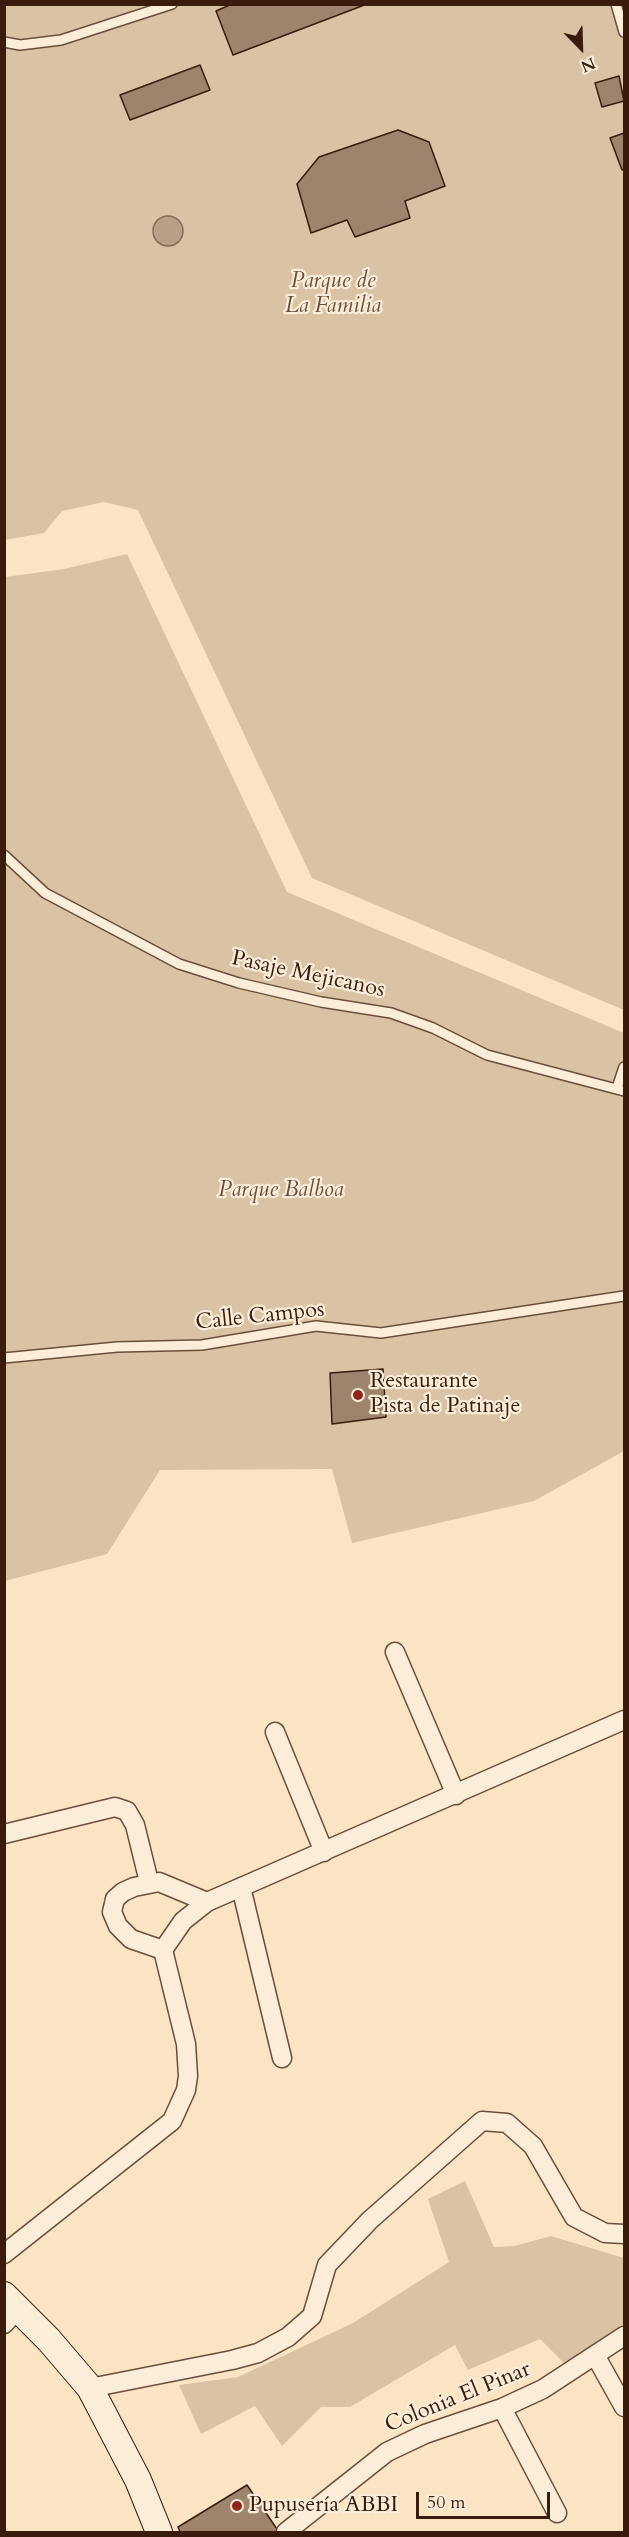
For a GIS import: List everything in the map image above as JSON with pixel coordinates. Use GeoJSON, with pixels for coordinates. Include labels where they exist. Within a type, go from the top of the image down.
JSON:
{"type":"FeatureCollection","features":[{"type":"Feature","properties":{"kind":"main road"},"geometry":{"type":"LineString","coordinates":[[9,2309],[90,2388],[138,2480],[159,2532]]}},
{"type":"Feature","properties":{"kind":"street"},"geometry":{"type":"LineString","coordinates":[[395,1652],[456,1796]]}},
{"type":"Feature","properties":{"kind":"street"},"geometry":{"type":"LineString","coordinates":[[4,2254],[172,2121],[186,2090],[188,2068],[186,2044],[163,1950],[183,1921],[207,1902],[456,1796],[624,1720]]}},
{"type":"Feature","properties":{"kind":"street"},"geometry":{"type":"LineString","coordinates":[[275,1732],[324,1852]]}},
{"type":"Feature","properties":{"kind":"street"},"geometry":{"type":"LineString","coordinates":[[4,1834],[115,1807],[127,1811],[135,1825],[149,1882]]}},
{"type":"Feature","properties":{"kind":"street"},"geometry":{"type":"LineString","coordinates":[[163,1950],[131,1939],[118,1926],[112,1912],[116,1899],[123,1892],[149,1882],[159,1882],[207,1902]]}},
{"type":"Feature","properties":{"kind":"street"},"geometry":{"type":"LineString","coordinates":[[242,1887],[282,2058]]}},
{"type":"Feature","properties":{"kind":"street"},"geometry":{"type":"LineString","coordinates":[[90,2388],[232,2360],[258,2353],[288,2337],[312,2316],[327,2265],[370,2220],[482,2121],[507,2123],[533,2146],[574,2217],[605,2233],[624,2234]]}},
{"type":"Feature","properties":{"kind":"street","name":"Colonia El Pinar"},"geometry":{"type":"LineString","coordinates":[[286,2532],[387,2452],[425,2434],[502,2408],[543,2390],[624,2336]]}},
{"type":"Feature","properties":{"kind":"street"},"geometry":{"type":"LineString","coordinates":[[595,2355],[624,2407]]}},
{"type":"Feature","properties":{"kind":"street"},"geometry":{"type":"LineString","coordinates":[[502,2408],[557,2513]]}},
{"type":"Feature","properties":{"kind":"lane"},"geometry":{"type":"LineString","coordinates":[[4,42],[20,45],[61,40],[172,4]]}},
{"type":"Feature","properties":{"kind":"lane"},"geometry":{"type":"LineString","coordinates":[[619,8],[624,32]]}},
{"type":"Feature","properties":{"kind":"lane","name":"Pasaje Mejicanos"},"geometry":{"type":"LineString","coordinates":[[4,855],[45,893],[179,964],[239,983],[321,1002],[391,1013],[433,1028],[487,1055],[621,1090]]}},
{"type":"Feature","properties":{"kind":"lane"},"geometry":{"type":"LineString","coordinates":[[621,1090],[624,1067]]}},
{"type":"Feature","properties":{"kind":"lane","name":"Calle Campos"},"geometry":{"type":"LineString","coordinates":[[4,1358],[117,1347],[202,1345],[316,1326],[381,1333],[624,1296]]}},
{"type":"Feature","properties":{"kind":"green space","name":"Parque de La Familia"},"geometry":{"type":"Polygon","coordinates":[[[5,5],[624,5],[624,1010],[312,878],[138,510],[104,502],[62,511],[44,533],[5,540],[5,5]]]}},
{"type":"Feature","properties":{"kind":"green space","name":"Parque Balboa"},"geometry":{"type":"Polygon","coordinates":[[[127,554],[287,892],[624,1033],[624,1451],[534,1501],[352,1543],[332,1469],[160,1470],[107,1554],[5,1581],[5,577],[64,569],[127,554]]]}},
{"type":"Feature","properties":{"kind":"green space"},"geometry":{"type":"Polygon","coordinates":[[[465,2181],[494,2247],[514,2246],[551,2236],[624,2258],[624,2327],[564,2363],[540,2339],[468,2370],[455,2345],[350,2407],[321,2407],[282,2446],[255,2406],[201,2434],[179,2385],[238,2377],[353,2323],[449,2262],[428,2199],[465,2181]]]}},
{"type":"Feature","properties":{"kind":"shaded area"},"geometry":{"type":"Polygon","coordinates":[[[168,216],[179,220],[183,231],[179,242],[168,246],[157,242],[153,231],[157,220],[168,216]]]}},
{"type":"Feature","properties":{"kind":"building"},"geometry":{"type":"Polygon","coordinates":[[[232,4],[367,4],[233,55],[216,11],[232,4]]]}},
{"type":"Feature","properties":{"kind":"building"},"geometry":{"type":"Polygon","coordinates":[[[200,65],[210,90],[130,120],[120,95],[200,65]]]}},
{"type":"Feature","properties":{"kind":"building"},"geometry":{"type":"Polygon","coordinates":[[[619,76],[624,101],[602,107],[595,83],[619,76]]]}},
{"type":"Feature","properties":{"kind":"building"},"geometry":{"type":"Polygon","coordinates":[[[398,130],[429,142],[445,186],[405,201],[410,218],[355,237],[347,220],[311,233],[297,184],[319,157],[398,130]]]}},
{"type":"Feature","properties":{"kind":"building"},"geometry":{"type":"Polygon","coordinates":[[[624,133],[624,169],[622,170],[610,138],[624,133]]]}},
{"type":"Feature","properties":{"kind":"building","name":"Restaurante Pista de Patinaje"},"geometry":{"type":"Polygon","coordinates":[[[383,1369],[386,1417],[332,1424],[330,1373],[383,1369]]]}},
{"type":"Feature","properties":{"kind":"building","name":"Pupusería ABBI"},"geometry":{"type":"Polygon","coordinates":[[[247,2485],[279,2532],[180,2532],[178,2527],[247,2485]]]}},
{"type":"Feature","properties":{"kind":"place","name":"Restaurante Pista de Patinaje"},"geometry":{"type":"Point","coordinates":[358,1395]}},
{"type":"Feature","properties":{"kind":"place","name":"Pupusería ABBI"},"geometry":{"type":"Point","coordinates":[237,2506]}}]}
